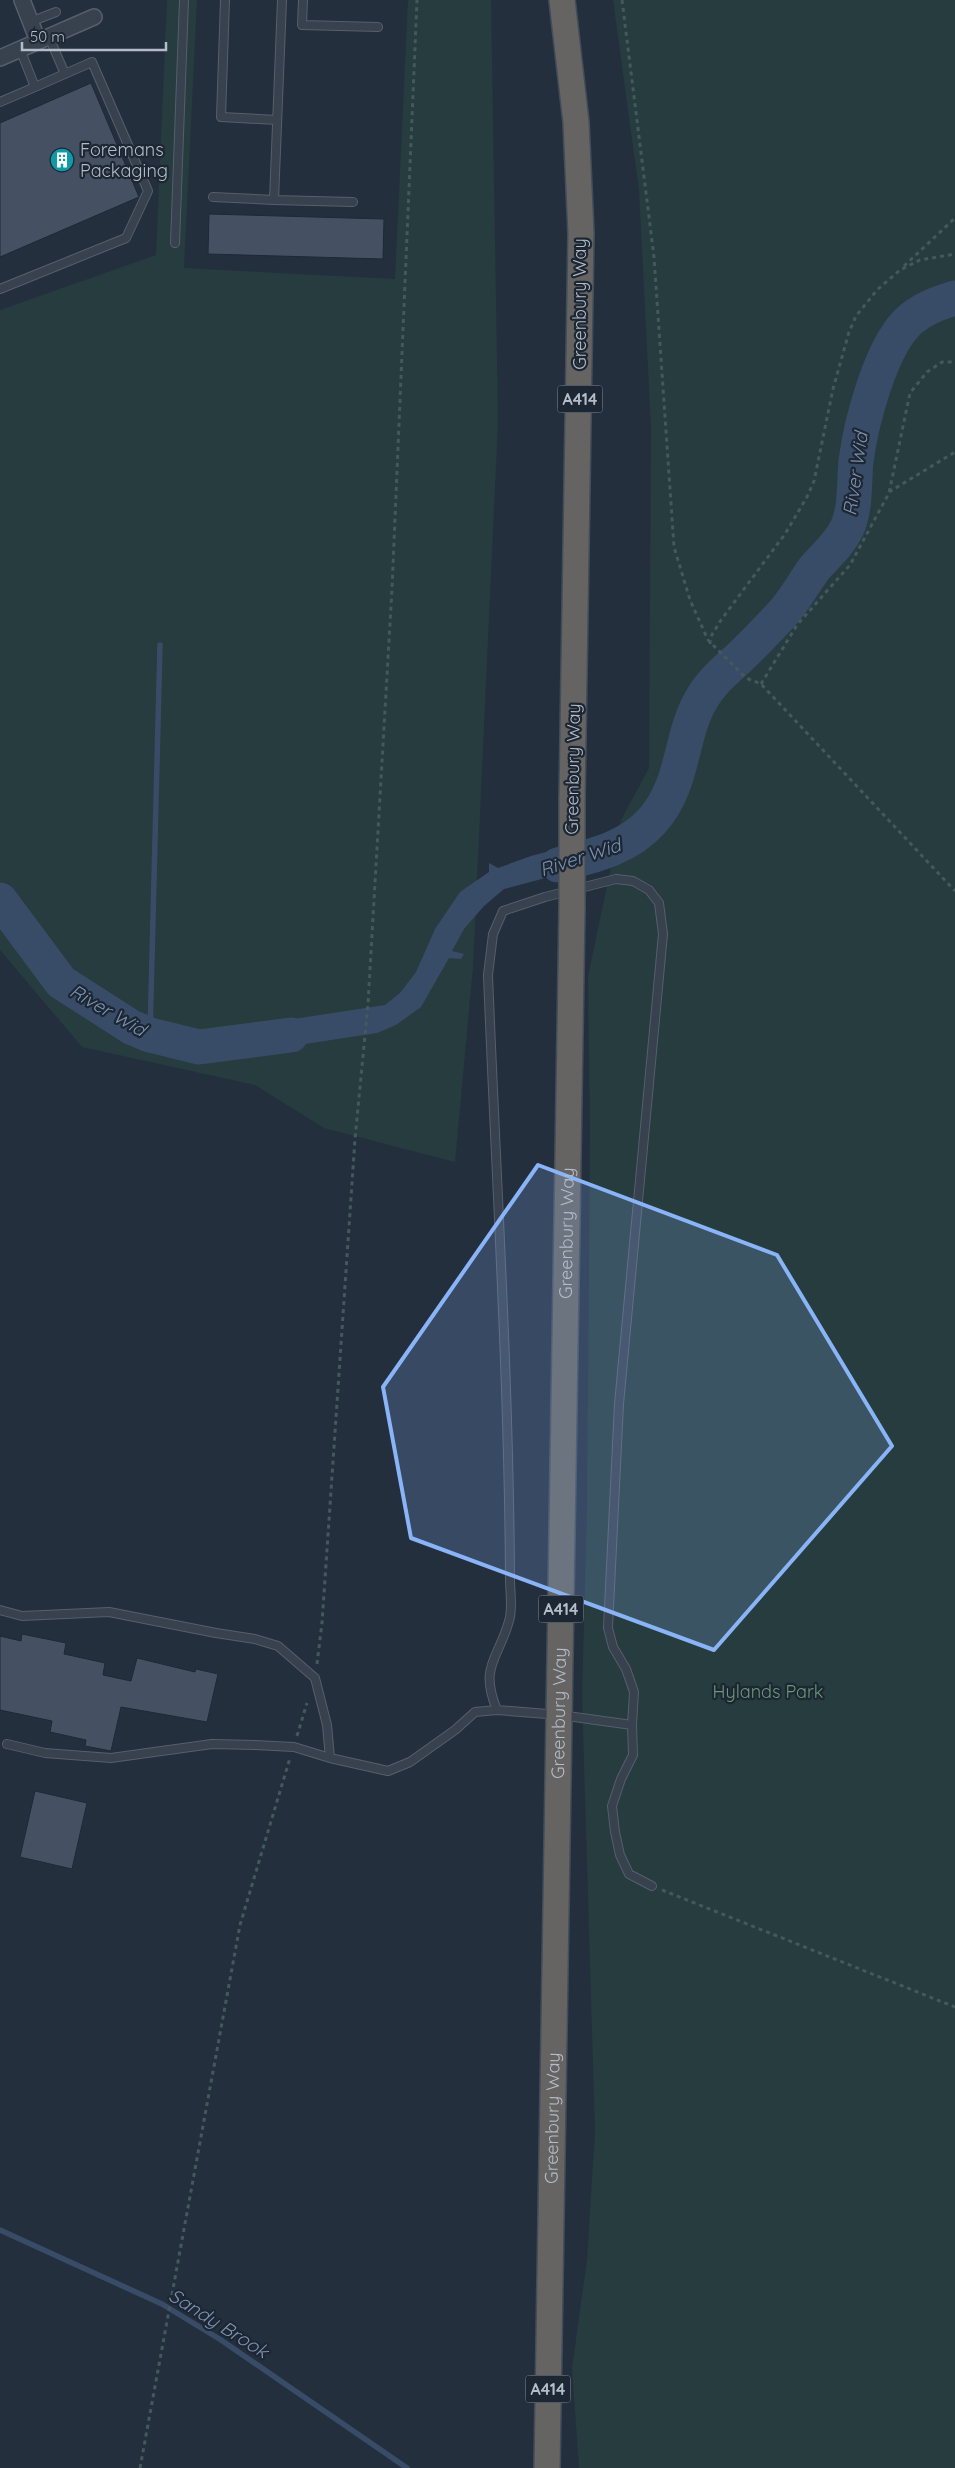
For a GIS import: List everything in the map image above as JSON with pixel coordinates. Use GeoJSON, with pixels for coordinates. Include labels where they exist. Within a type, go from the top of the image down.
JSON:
{"type":"FeatureCollection","features":[{"type":"Feature","properties":{"kind":"highway","name":"Greenbury Way"},"geometry":{"type":"LineString","coordinates":[[547,2468],[560,1715],[581,233],[576,122],[562,0]]}},
{"type":"Feature","properties":{"kind":"street"},"geometry":{"type":"LineString","coordinates":[[22,0],[30,22],[44,39]]}},
{"type":"Feature","properties":{"kind":"street"},"geometry":{"type":"LineString","coordinates":[[0,58],[94,17]]}},
{"type":"Feature","properties":{"kind":"lane"},"geometry":{"type":"LineString","coordinates":[[175,243],[184,0]]}},
{"type":"Feature","properties":{"kind":"lane"},"geometry":{"type":"LineString","coordinates":[[225,0],[221,117],[277,120]]}},
{"type":"Feature","properties":{"kind":"lane"},"geometry":{"type":"LineString","coordinates":[[274,200],[282,0]]}},
{"type":"Feature","properties":{"kind":"lane"},"geometry":{"type":"LineString","coordinates":[[303,0],[302,25],[378,27]]}},
{"type":"Feature","properties":{"kind":"lane"},"geometry":{"type":"LineString","coordinates":[[30,22],[56,12]]}},
{"type":"Feature","properties":{"kind":"lane"},"geometry":{"type":"LineString","coordinates":[[44,39],[65,74]]}},
{"type":"Feature","properties":{"kind":"lane"},"geometry":{"type":"LineString","coordinates":[[20,49],[35,86]]}},
{"type":"Feature","properties":{"kind":"lane"},"geometry":{"type":"LineString","coordinates":[[0,102],[92,62],[148,191],[126,238],[0,289]]}},
{"type":"Feature","properties":{"kind":"lane"},"geometry":{"type":"LineString","coordinates":[[213,197],[353,202]]}},
{"type":"Feature","properties":{"kind":"lane"},"geometry":{"type":"LineString","coordinates":[[497,1710],[488,1678],[496,1650],[510,1620],[510,1464],[488,985],[493,934],[503,911],[545,897],[616,879],[633,881],[649,890],[659,903],[663,934],[619,1404],[608,1628],[613,1647],[626,1669],[634,1692],[633,1755],[621,1779],[612,1806],[614,1832],[620,1855],[629,1874],[652,1886]]}},
{"type":"Feature","properties":{"kind":"lane"},"geometry":{"type":"LineString","coordinates":[[0,1610],[22,1616],[110,1612],[256,1639],[278,1646],[315,1678],[327,1725],[330,1758]]}},
{"type":"Feature","properties":{"kind":"lane"},"geometry":{"type":"LineString","coordinates":[[7,1744],[45,1753],[111,1758],[212,1744],[294,1747],[349,1764],[388,1771],[410,1762],[455,1730],[475,1712],[497,1710],[560,1715],[632,1725]]}},
{"type":"Feature","properties":{"kind":"path"},"geometry":{"type":"LineString","coordinates":[[140,2468],[240,1925],[315,1678],[322,1622],[355,1139],[366,1036],[393,579],[417,0]]}},
{"type":"Feature","properties":{"kind":"path"},"geometry":{"type":"LineString","coordinates":[[622,0],[654,257],[674,547],[690,600],[710,644],[746,678],[761,684],[955,891]]}},
{"type":"Feature","properties":{"kind":"path"},"geometry":{"type":"LineString","coordinates":[[710,644],[710,638],[721,620],[785,534],[807,496],[814,480],[833,388],[849,332],[856,316],[877,290],[955,218]]}},
{"type":"Feature","properties":{"kind":"path"},"geometry":{"type":"LineString","coordinates":[[900,270],[920,260],[955,254]]}},
{"type":"Feature","properties":{"kind":"path"},"geometry":{"type":"LineString","coordinates":[[761,684],[797,626],[850,565],[889,493],[910,393],[927,372],[942,362],[955,362]]}},
{"type":"Feature","properties":{"kind":"path"},"geometry":{"type":"LineString","coordinates":[[889,493],[955,452]]}},
{"type":"Feature","properties":{"kind":"path"},"geometry":{"type":"LineString","coordinates":[[652,1886],[955,2007]]}},
{"type":"Feature","properties":{"kind":"highlighted area"},"geometry":{"type":"Polygon","coordinates":[[[538,1165],[777,1255],[892,1446],[714,1650],[411,1538],[383,1387],[538,1165]]]}},
{"type":"Feature","properties":{"kind":"green space"},"geometry":{"type":"Polygon","coordinates":[[[167,0],[197,0],[184,268],[395,279],[408,0],[491,0],[498,421],[473,967],[455,1162],[324,1128],[255,1085],[82,1047],[0,950],[0,310],[156,255],[167,0]]]}},
{"type":"Feature","properties":{"kind":"green space","name":"Hylands Park"},"geometry":{"type":"Polygon","coordinates":[[[613,0],[955,0],[955,2468],[579,2468],[572,2368],[587,2260],[595,2131],[582,1696],[587,1508],[590,1131],[588,976],[621,820],[649,768],[651,427],[639,190],[613,0]]]}},
{"type":"Feature","properties":{"kind":"water"},"geometry":{"type":"Polygon","coordinates":[[[603,837],[605,862],[504,889],[484,906],[464,929],[452,951],[464,954],[461,959],[449,958],[421,1007],[396,1025],[377,1033],[246,1053],[241,1027],[385,1005],[400,993],[416,972],[435,929],[460,892],[489,872],[489,863],[498,868],[531,856],[603,837]]]}},
{"type":"Feature","properties":{"kind":"building","name":"Foremans Packaging"},"geometry":{"type":"Polygon","coordinates":[[[91,83],[139,197],[0,257],[0,123],[91,83]]]}},
{"type":"Feature","properties":{"kind":"building"},"geometry":{"type":"Polygon","coordinates":[[[209,214],[384,219],[383,259],[208,254],[209,214]]]}},
{"type":"Feature","properties":{"kind":"building"},"geometry":{"type":"Polygon","coordinates":[[[22,1634],[66,1643],[64,1654],[105,1663],[103,1675],[131,1681],[137,1658],[195,1672],[196,1669],[218,1674],[207,1722],[121,1707],[111,1751],[85,1746],[86,1740],[50,1732],[52,1721],[0,1710],[0,1636],[21,1641],[22,1634]]]}},
{"type":"Feature","properties":{"kind":"building"},"geometry":{"type":"Polygon","coordinates":[[[35,1791],[87,1803],[72,1869],[20,1857],[35,1791]]]}},
{"type":"Feature","properties":{"kind":"waterway","name":"River Wid"},"geometry":{"type":"LineString","coordinates":[[558,865],[596,855],[620,845],[642,831],[663,807],[676,776],[689,730],[701,700],[718,678],[784,612],[814,569],[836,545],[847,528],[852,512],[856,461],[862,426],[874,385],[890,346],[900,331],[916,315],[932,306],[955,298]]}},
{"type":"Feature","properties":{"kind":"waterway"},"geometry":{"type":"LineString","coordinates":[[150,1035],[160,645]]}},
{"type":"Feature","properties":{"kind":"waterway","name":"River Wid"},"geometry":{"type":"LineString","coordinates":[[0,900],[61,982],[131,1027],[150,1035],[199,1047],[291,1035]]}},
{"type":"Feature","properties":{"kind":"waterway","name":"Sandy Brook"},"geometry":{"type":"LineString","coordinates":[[0,2230],[162,2304],[221,2340],[407,2468]]}},
{"type":"Feature","properties":{"kind":"place","name":"Foremans Packaging"},"geometry":{"type":"Point","coordinates":[62,160]}}]}
